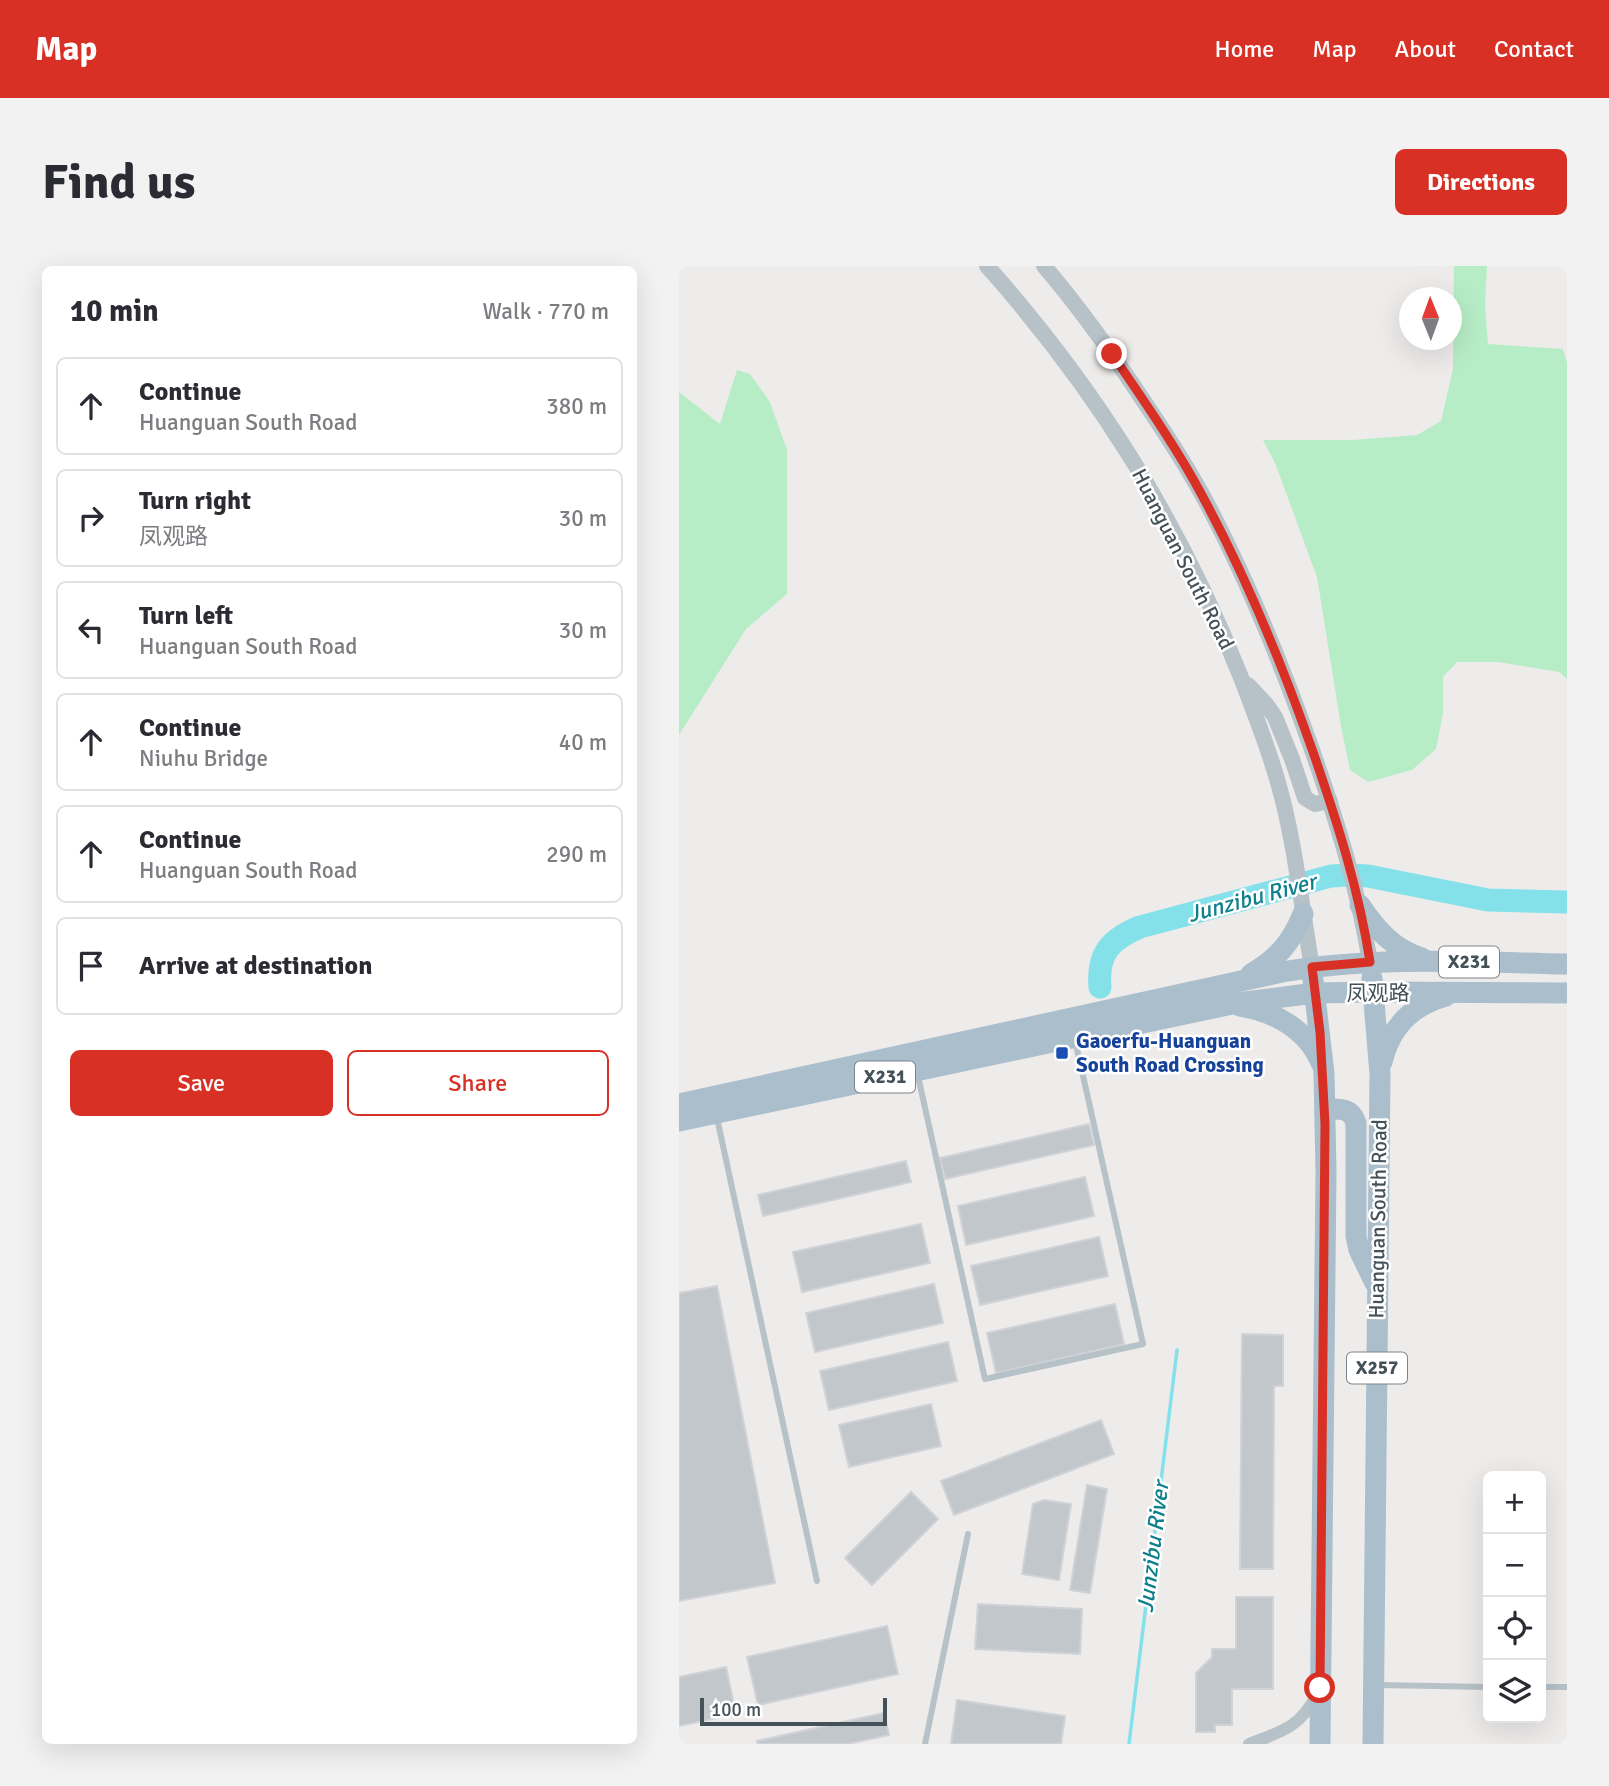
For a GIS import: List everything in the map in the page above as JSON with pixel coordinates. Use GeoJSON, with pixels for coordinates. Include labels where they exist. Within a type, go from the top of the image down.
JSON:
{"type":"FeatureCollection","features":[{"type":"Feature","properties":{"kind":"main road"},"geometry":{"type":"LineString","coordinates":[[1360,905],[1390,942],[1419,957],[1438,961]]}},
{"type":"Feature","properties":{"kind":"main road"},"geometry":{"type":"LineString","coordinates":[[1303,914],[1290,942],[1278,956],[1243,978],[1224,995],[1287,1024],[1311,1043],[1324,1069]]}},
{"type":"Feature","properties":{"kind":"main road","name":"凤观路"},"geometry":{"type":"LineString","coordinates":[[1312,967],[1370,962],[1438,961],[1567,964]]}},
{"type":"Feature","properties":{"kind":"main road","name":"Huanguan South Road"},"geometry":{"type":"LineString","coordinates":[[1370,962],[1380,1074],[1373,1744]]}},
{"type":"Feature","properties":{"kind":"main road","name":"X257"},"geometry":{"type":"LineString","coordinates":[[1312,967],[1324,1069],[1326,1186],[1320,1744]]}},
{"type":"Feature","properties":{"kind":"main road","name":"X231"},"geometry":{"type":"LineString","coordinates":[[679,1121],[917,1070],[1224,995],[1282,972],[1312,967]]}},
{"type":"Feature","properties":{"kind":"main road","name":"凤观路"},"geometry":{"type":"LineString","coordinates":[[1315,993],[1567,993]]}},
{"type":"Feature","properties":{"kind":"main road","name":"X231"},"geometry":{"type":"LineString","coordinates":[[1224,995],[1315,993]]}},
{"type":"Feature","properties":{"kind":"main road"},"geometry":{"type":"LineString","coordinates":[[1380,1074],[1385,1049],[1401,1022],[1411,1012],[1438,998],[1468,993]]}},
{"type":"Feature","properties":{"kind":"main road","name":"X231"},"geometry":{"type":"LineString","coordinates":[[679,1104],[1084,1028]]}},
{"type":"Feature","properties":{"kind":"main road"},"geometry":{"type":"LineString","coordinates":[[1325,1109],[1342,1108],[1354,1116],[1356,1236],[1359,1250],[1378,1288]]}},
{"type":"Feature","properties":{"kind":"street","name":"Huanguan South Road"},"geometry":{"type":"LineString","coordinates":[[987,266],[1065,360],[1134,460],[1178,538],[1220,627],[1268,748],[1293,849],[1303,914]]}},
{"type":"Feature","properties":{"kind":"street","name":"Huanguan South Road"},"geometry":{"type":"LineString","coordinates":[[1044,266],[1087,319],[1136,390],[1213,515],[1276,653],[1330,801],[1360,905],[1370,962]]}},
{"type":"Feature","properties":{"kind":"street"},"geometry":{"type":"LineString","coordinates":[[1241,678],[1275,717],[1304,798],[1315,804],[1330,801]]}},
{"type":"Feature","properties":{"kind":"street"},"geometry":{"type":"LineString","coordinates":[[1303,914],[1312,967]]}},
{"type":"Feature","properties":{"kind":"street"},"geometry":{"type":"LineString","coordinates":[[1249,1744],[1291,1727],[1309,1709],[1320,1688]]}},
{"type":"Feature","properties":{"kind":"lane"},"geometry":{"type":"LineString","coordinates":[[917,1070],[985,1379],[1143,1344],[1084,1028]]}},
{"type":"Feature","properties":{"kind":"lane"},"geometry":{"type":"LineString","coordinates":[[716,1113],[817,1581]]}},
{"type":"Feature","properties":{"kind":"lane"},"geometry":{"type":"LineString","coordinates":[[925,1744],[968,1534]]}},
{"type":"Feature","properties":{"kind":"lane"},"geometry":{"type":"LineString","coordinates":[[1374,1685],[1483,1686]]}},
{"type":"Feature","properties":{"kind":"lane"},"geometry":{"type":"LineString","coordinates":[[1546,1687],[1567,1687]]}},
{"type":"Feature","properties":{"kind":"green space"},"geometry":{"type":"Polygon","coordinates":[[[1454,266],[1487,266],[1485,304],[1488,344],[1563,349],[1567,363],[1567,679],[1559,672],[1498,662],[1457,662],[1443,677],[1443,713],[1436,749],[1412,770],[1368,782],[1350,770],[1317,577],[1275,463],[1263,440],[1353,440],[1417,435],[1441,421],[1453,369],[1453,350],[1462,350],[1462,287],[1454,287],[1454,266]]]}},
{"type":"Feature","properties":{"kind":"green space"},"geometry":{"type":"Polygon","coordinates":[[[737,370],[750,374],[770,402],[787,450],[787,594],[746,629],[679,735],[679,392],[720,424],[737,370]]]}},
{"type":"Feature","properties":{"kind":"building"},"geometry":{"type":"Polygon","coordinates":[[[1089,1124],[1094,1145],[945,1179],[940,1158],[1089,1124]]]}},
{"type":"Feature","properties":{"kind":"building"},"geometry":{"type":"Polygon","coordinates":[[[906,1161],[911,1182],[763,1216],[758,1195],[906,1161]]]}},
{"type":"Feature","properties":{"kind":"building"},"geometry":{"type":"Polygon","coordinates":[[[1085,1177],[1094,1216],[966,1245],[958,1206],[1085,1177]]]}},
{"type":"Feature","properties":{"kind":"building"},"geometry":{"type":"Polygon","coordinates":[[[921,1224],[930,1263],[802,1292],[793,1252],[921,1224]]]}},
{"type":"Feature","properties":{"kind":"building"},"geometry":{"type":"Polygon","coordinates":[[[1099,1237],[1108,1276],[980,1305],[971,1266],[1099,1237]]]}},
{"type":"Feature","properties":{"kind":"building"},"geometry":{"type":"Polygon","coordinates":[[[934,1284],[943,1323],[815,1352],[806,1313],[934,1284]]]}},
{"type":"Feature","properties":{"kind":"building"},"geometry":{"type":"Polygon","coordinates":[[[717,1286],[775,1583],[679,1601],[679,1293],[717,1286]]]}},
{"type":"Feature","properties":{"kind":"building"},"geometry":{"type":"Polygon","coordinates":[[[1115,1304],[1124,1344],[996,1373],[987,1333],[1115,1304]]]}},
{"type":"Feature","properties":{"kind":"building"},"geometry":{"type":"Polygon","coordinates":[[[1242,1334],[1283,1335],[1283,1386],[1274,1386],[1273,1569],[1240,1569],[1242,1334]]]}},
{"type":"Feature","properties":{"kind":"building"},"geometry":{"type":"Polygon","coordinates":[[[948,1342],[957,1381],[829,1410],[820,1371],[948,1342]]]}},
{"type":"Feature","properties":{"kind":"building"},"geometry":{"type":"Polygon","coordinates":[[[931,1404],[941,1446],[849,1467],[839,1425],[931,1404]]]}},
{"type":"Feature","properties":{"kind":"building"},"geometry":{"type":"Polygon","coordinates":[[[1101,1420],[1114,1454],[954,1515],[941,1481],[1101,1420]]]}},
{"type":"Feature","properties":{"kind":"building"},"geometry":{"type":"Polygon","coordinates":[[[1087,1485],[1107,1489],[1090,1593],[1070,1590],[1087,1485]]]}},
{"type":"Feature","properties":{"kind":"building"},"geometry":{"type":"Polygon","coordinates":[[[911,1492],[938,1519],[872,1585],[845,1558],[911,1492]]]}},
{"type":"Feature","properties":{"kind":"building"},"geometry":{"type":"Polygon","coordinates":[[[1044,1500],[1071,1504],[1059,1580],[1022,1574],[1033,1504],[1044,1500]]]}},
{"type":"Feature","properties":{"kind":"building"},"geometry":{"type":"Polygon","coordinates":[[[1236,1597],[1273,1597],[1273,1689],[1232,1689],[1232,1725],[1215,1725],[1215,1732],[1196,1732],[1196,1673],[1212,1657],[1212,1649],[1236,1649],[1236,1597]]]}},
{"type":"Feature","properties":{"kind":"building"},"geometry":{"type":"Polygon","coordinates":[[[978,1604],[1082,1609],[1080,1654],[975,1649],[978,1604]]]}},
{"type":"Feature","properties":{"kind":"building"},"geometry":{"type":"Polygon","coordinates":[[[887,1626],[898,1674],[758,1705],[747,1657],[887,1626]]]}},
{"type":"Feature","properties":{"kind":"building"},"geometry":{"type":"Polygon","coordinates":[[[726,1667],[736,1714],[679,1726],[679,1677],[726,1667]]]}},
{"type":"Feature","properties":{"kind":"building"},"geometry":{"type":"Polygon","coordinates":[[[957,1700],[1065,1716],[1061,1744],[951,1744],[957,1700]]]}},
{"type":"Feature","properties":{"kind":"building"},"geometry":{"type":"Polygon","coordinates":[[[884,1713],[889,1735],[847,1744],[758,1744],[757,1741],[884,1713]]]}},
{"type":"Feature","properties":{"kind":"waterway","name":"Junzibu River"},"geometry":{"type":"LineString","coordinates":[[1100,987],[1101,965],[1108,949],[1121,937],[1140,927],[1331,876],[1368,876],[1488,900],[1567,902]]}},
{"type":"Feature","properties":{"kind":"waterway","name":"Junzibu River"},"geometry":{"type":"LineString","coordinates":[[1129,1744],[1177,1350]]}},
{"type":"Feature","properties":{"kind":"place","name":"Gaoerfu-Huanguan South Road Crossing"},"geometry":{"type":"Point","coordinates":[1062,1053]}},
{"type":"Feature","properties":{"kind":"route"},"geometry":{"type":"LineString","coordinates":[[1112,354],[1192,477],[1233,555],[1257,609],[1299,713],[1330,801],[1366,934],[1370,962],[1312,967],[1324,1069],[1326,1172],[1320,1688]]}}]}
